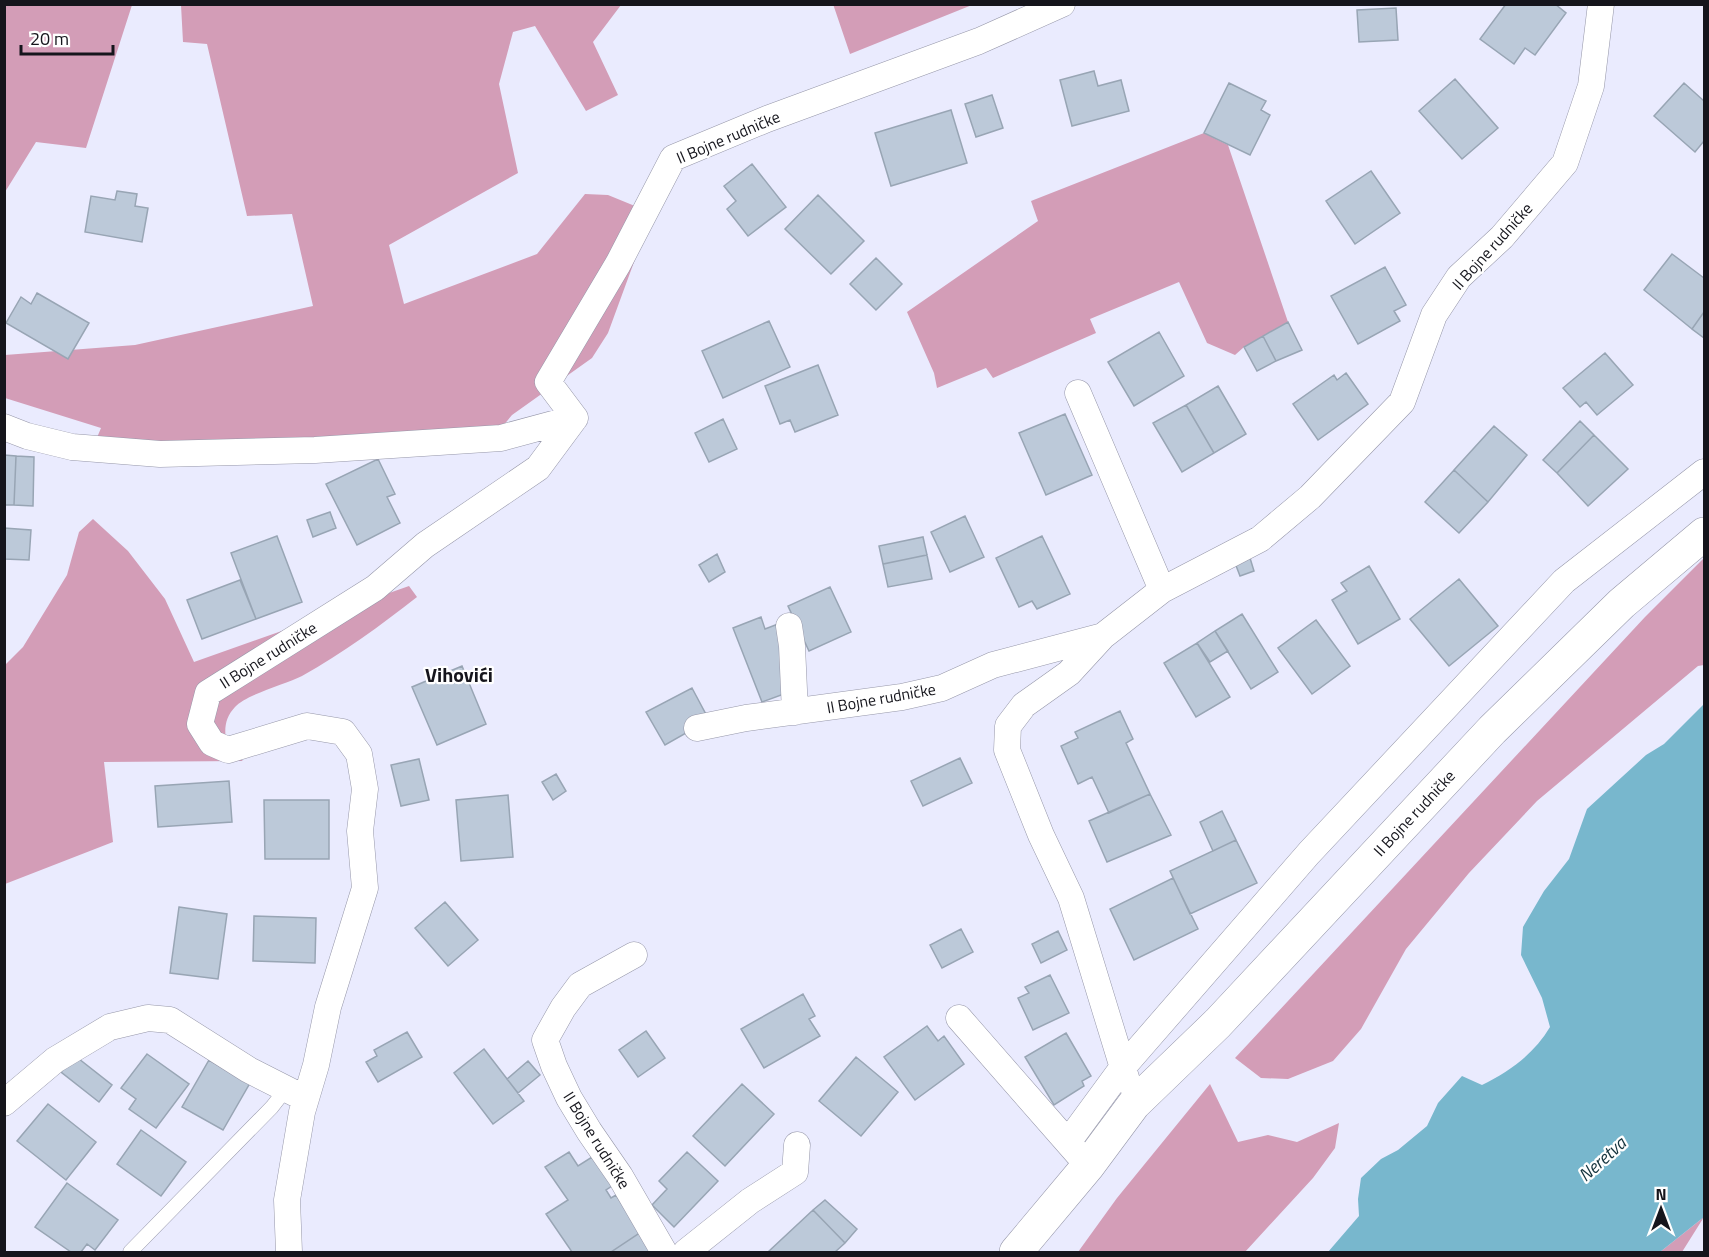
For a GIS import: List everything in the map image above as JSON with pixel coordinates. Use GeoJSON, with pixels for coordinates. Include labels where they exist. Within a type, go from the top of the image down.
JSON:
{"type":"FeatureCollection","features":[{"type":"Feature","properties":{"kind":"street","name":"II Bojne rudničke"},"geometry":{"type":"LineString","coordinates":[[289,1252],[287,1200],[296,1094],[316,1065],[327,1006],[365,888],[360,831],[366,789],[359,754],[343,732],[307,726],[228,750],[212,743],[200,723],[208,693],[375,588],[425,545],[538,468],[575,418],[548,382],[618,264],[673,158],[767,119],[979,41],[1062,4]]}},
{"type":"Feature","properties":{"kind":"street","name":"II Bojne rudničke"},"geometry":{"type":"LineString","coordinates":[[1134,1104],[1071,898],[1041,835],[1007,750],[1008,726],[1024,705],[1069,673],[1119,622],[1162,590],[1260,538],[1311,497],[1402,402],[1434,315],[1460,277],[1502,237],[1565,163],[1592,86],[1601,4]]}},
{"type":"Feature","properties":{"kind":"street"},"geometry":{"type":"LineString","coordinates":[[1078,393],[1162,590]]}},
{"type":"Feature","properties":{"kind":"street"},"geometry":{"type":"LineString","coordinates":[[4,428],[72,447],[160,454],[315,450],[489,440],[575,418]]}},
{"type":"Feature","properties":{"kind":"street"},"geometry":{"type":"LineString","coordinates":[[959,1018],[1078,1154],[1123,1067],[1309,853],[1564,581],[1704,472]]}},
{"type":"Feature","properties":{"kind":"street","name":"II Bojne rudničke"},"geometry":{"type":"LineString","coordinates":[[1016,1252],[1078,1154],[1218,1023],[1492,730],[1622,603],[1704,534]]}},
{"type":"Feature","properties":{"kind":"street"},"geometry":{"type":"LineString","coordinates":[[789,626],[795,712]]}},
{"type":"Feature","properties":{"kind":"street","name":"II Bojne rudničke"},"geometry":{"type":"LineString","coordinates":[[697,728],[902,697],[942,688],[993,665],[1103,636]]}},
{"type":"Feature","properties":{"kind":"street","name":"II Bojne rudničke"},"geometry":{"type":"LineString","coordinates":[[634,956],[580,985],[563,1008],[545,1040],[569,1098],[620,1176],[663,1252]]}},
{"type":"Feature","properties":{"kind":"street"},"geometry":{"type":"LineString","coordinates":[[4,1102],[55,1060],[110,1027],[148,1018],[170,1020],[249,1070],[296,1094]]}},
{"type":"Feature","properties":{"kind":"street"},"geometry":{"type":"LineString","coordinates":[[686,1252],[750,1201],[795,1172],[797,1145]]}},
{"type":"Feature","properties":{"kind":"lane"},"geometry":{"type":"LineString","coordinates":[[130,1252],[272,1107],[296,1094]]}},
{"type":"Feature","properties":{"kind":"shaded area"},"geometry":{"type":"Polygon","coordinates":[[[5,4],[132,5],[86,148],[36,142],[5,192],[5,4]]]}},
{"type":"Feature","properties":{"kind":"shaded area"},"geometry":{"type":"Polygon","coordinates":[[[833,4],[972,4],[972,5],[850,54],[833,4]]]}},
{"type":"Feature","properties":{"kind":"shaded area"},"geometry":{"type":"Polygon","coordinates":[[[181,5],[621,5],[593,42],[618,95],[586,111],[535,26],[513,32],[499,84],[518,173],[389,245],[404,304],[537,254],[585,194],[608,195],[652,213],[608,333],[592,358],[512,415],[481,452],[91,452],[101,428],[5,398],[5,355],[135,345],[313,306],[292,214],[247,216],[207,44],[183,42],[181,5]]]}},
{"type":"Feature","properties":{"kind":"shaded area"},"geometry":{"type":"Polygon","coordinates":[[[1204,133],[1228,145],[1288,322],[1244,347],[1235,355],[1207,343],[1179,282],[1090,319],[1096,333],[993,378],[986,368],[937,388],[934,373],[907,312],[1038,221],[1031,201],[1204,133]]]}},
{"type":"Feature","properties":{"kind":"shaded area"},"geometry":{"type":"Polygon","coordinates":[[[93,519],[128,551],[165,599],[194,662],[409,586],[417,597],[361,639],[317,667],[302,676],[247,698],[235,707],[226,722],[226,738],[228,750],[243,761],[104,762],[113,842],[5,884],[4,666],[23,647],[67,575],[79,532],[93,519]]]}},
{"type":"Feature","properties":{"kind":"shaded area"},"geometry":{"type":"Polygon","coordinates":[[[1704,558],[1704,665],[1698,666],[1537,801],[1469,873],[1406,949],[1361,1029],[1333,1061],[1288,1079],[1261,1078],[1235,1058],[1645,617],[1704,558]]]}},
{"type":"Feature","properties":{"kind":"shaded area"},"geometry":{"type":"Polygon","coordinates":[[[1210,1084],[1238,1142],[1268,1135],[1297,1142],[1339,1123],[1335,1148],[1313,1178],[1245,1252],[1078,1252],[1117,1198],[1210,1084]]]}},
{"type":"Feature","properties":{"kind":"shaded area"},"geometry":{"type":"Polygon","coordinates":[[[1704,1217],[1682,1252],[1660,1252],[1704,1217]]]}},
{"type":"Feature","properties":{"kind":"water","name":"Neretva"},"geometry":{"type":"Polygon","coordinates":[[[1704,704],[1704,1217],[1660,1252],[1328,1252],[1359,1216],[1358,1199],[1361,1178],[1381,1159],[1398,1150],[1427,1126],[1438,1103],[1462,1076],[1482,1085],[1520,1061],[1544,1037],[1550,1027],[1542,998],[1521,955],[1523,927],[1544,891],[1569,859],[1587,809],[1646,755],[1664,744],[1704,704]]]}},
{"type":"Feature","properties":{"kind":"building"},"geometry":{"type":"Polygon","coordinates":[[[1506,4],[1555,4],[1566,13],[1535,55],[1525,48],[1514,64],[1480,39],[1506,4]]]}},
{"type":"Feature","properties":{"kind":"building"},"geometry":{"type":"Polygon","coordinates":[[[1396,8],[1398,40],[1359,42],[1357,10],[1396,8]]]}},
{"type":"Feature","properties":{"kind":"building"},"geometry":{"type":"Polygon","coordinates":[[[1094,71],[1098,86],[1121,80],[1129,111],[1072,126],[1060,80],[1094,71]]]}},
{"type":"Feature","properties":{"kind":"building"},"geometry":{"type":"Polygon","coordinates":[[[1455,79],[1498,128],[1462,159],[1419,111],[1455,79]]]}},
{"type":"Feature","properties":{"kind":"building"},"geometry":{"type":"Polygon","coordinates":[[[1229,83],[1266,101],[1261,110],[1270,115],[1250,155],[1204,133],[1229,83]]]}},
{"type":"Feature","properties":{"kind":"building"},"geometry":{"type":"Polygon","coordinates":[[[1684,83],[1704,101],[1704,141],[1695,152],[1654,116],[1684,83]]]}},
{"type":"Feature","properties":{"kind":"building"},"geometry":{"type":"Polygon","coordinates":[[[992,95],[1003,128],[976,137],[965,104],[992,95]]]}},
{"type":"Feature","properties":{"kind":"building"},"geometry":{"type":"Polygon","coordinates":[[[951,110],[967,163],[891,186],[875,133],[951,110]]]}},
{"type":"Feature","properties":{"kind":"building"},"geometry":{"type":"Polygon","coordinates":[[[752,164],[786,207],[748,236],[727,209],[736,201],[724,186],[752,164]]]}},
{"type":"Feature","properties":{"kind":"building"},"geometry":{"type":"Polygon","coordinates":[[[1371,171],[1400,213],[1355,244],[1326,201],[1371,171]]]}},
{"type":"Feature","properties":{"kind":"building"},"geometry":{"type":"Polygon","coordinates":[[[117,191],[137,194],[135,206],[148,208],[142,242],[85,232],[91,196],[115,200],[117,191]]]}},
{"type":"Feature","properties":{"kind":"building"},"geometry":{"type":"Polygon","coordinates":[[[818,195],[864,241],[831,274],[785,229],[818,195]]]}},
{"type":"Feature","properties":{"kind":"building"},"geometry":{"type":"Polygon","coordinates":[[[1672,254],[1704,278],[1704,312],[1692,329],[1644,290],[1672,254]]]}},
{"type":"Feature","properties":{"kind":"building"},"geometry":{"type":"Polygon","coordinates":[[[876,258],[902,284],[876,310],[850,284],[876,258]]]}},
{"type":"Feature","properties":{"kind":"building"},"geometry":{"type":"Polygon","coordinates":[[[1385,267],[1406,305],[1394,311],[1400,321],[1358,344],[1331,296],[1385,267]]]}},
{"type":"Feature","properties":{"kind":"building"},"geometry":{"type":"Polygon","coordinates":[[[37,293],[89,323],[68,359],[6,323],[21,297],[31,304],[37,293]]]}},
{"type":"Feature","properties":{"kind":"building"},"geometry":{"type":"Polygon","coordinates":[[[1704,312],[1704,338],[1692,329],[1704,312]]]}},
{"type":"Feature","properties":{"kind":"building"},"geometry":{"type":"Polygon","coordinates":[[[769,321],[790,367],[723,398],[702,351],[769,321]]]}},
{"type":"Feature","properties":{"kind":"building"},"geometry":{"type":"Polygon","coordinates":[[[1288,322],[1302,350],[1276,361],[1263,336],[1288,322]]]}},
{"type":"Feature","properties":{"kind":"building"},"geometry":{"type":"Polygon","coordinates":[[[1159,332],[1184,376],[1134,406],[1108,362],[1159,332]]]}},
{"type":"Feature","properties":{"kind":"building"},"geometry":{"type":"Polygon","coordinates":[[[1263,336],[1276,361],[1257,371],[1244,347],[1263,336]]]}},
{"type":"Feature","properties":{"kind":"building"},"geometry":{"type":"Polygon","coordinates":[[[1605,353],[1633,385],[1597,415],[1586,402],[1580,407],[1563,388],[1605,353]]]}},
{"type":"Feature","properties":{"kind":"building"},"geometry":{"type":"Polygon","coordinates":[[[818,365],[838,415],[795,432],[790,420],[780,424],[765,386],[818,365]]]}},
{"type":"Feature","properties":{"kind":"building"},"geometry":{"type":"Polygon","coordinates":[[[1346,373],[1368,404],[1318,440],[1293,404],[1334,375],[1337,380],[1346,373]]]}},
{"type":"Feature","properties":{"kind":"building"},"geometry":{"type":"Polygon","coordinates":[[[1218,386],[1246,434],[1214,453],[1186,405],[1218,386]]]}},
{"type":"Feature","properties":{"kind":"building"},"geometry":{"type":"Polygon","coordinates":[[[1186,405],[1214,453],[1182,472],[1153,423],[1186,405]]]}},
{"type":"Feature","properties":{"kind":"building"},"geometry":{"type":"Polygon","coordinates":[[[1065,414],[1092,475],[1046,495],[1019,433],[1065,414]]]}},
{"type":"Feature","properties":{"kind":"building"},"geometry":{"type":"Polygon","coordinates":[[[723,419],[737,449],[709,462],[695,433],[723,419]]]}},
{"type":"Feature","properties":{"kind":"building"},"geometry":{"type":"Polygon","coordinates":[[[1580,421],[1594,435],[1557,473],[1543,460],[1580,421]]]}},
{"type":"Feature","properties":{"kind":"building"},"geometry":{"type":"Polygon","coordinates":[[[1494,426],[1527,455],[1488,502],[1454,470],[1494,426]]]}},
{"type":"Feature","properties":{"kind":"building"},"geometry":{"type":"Polygon","coordinates":[[[1594,435],[1628,469],[1588,506],[1557,473],[1594,435]]]}},
{"type":"Feature","properties":{"kind":"building"},"geometry":{"type":"Polygon","coordinates":[[[4,455],[16,456],[14,505],[4,505],[4,455]]]}},
{"type":"Feature","properties":{"kind":"building"},"geometry":{"type":"Polygon","coordinates":[[[16,456],[34,457],[33,506],[14,505],[16,456]]]}},
{"type":"Feature","properties":{"kind":"building"},"geometry":{"type":"Polygon","coordinates":[[[378,459],[395,494],[387,497],[400,523],[357,545],[326,484],[378,459]]]}},
{"type":"Feature","properties":{"kind":"building"},"geometry":{"type":"Polygon","coordinates":[[[1454,470],[1488,502],[1459,533],[1425,502],[1454,470]]]}},
{"type":"Feature","properties":{"kind":"building"},"geometry":{"type":"Polygon","coordinates":[[[330,512],[336,528],[313,537],[307,520],[330,512]]]}},
{"type":"Feature","properties":{"kind":"building"},"geometry":{"type":"Polygon","coordinates":[[[965,516],[984,557],[950,572],[931,532],[965,516]]]}},
{"type":"Feature","properties":{"kind":"building"},"geometry":{"type":"Polygon","coordinates":[[[4,528],[31,530],[29,560],[4,559],[4,528]]]}},
{"type":"Feature","properties":{"kind":"building"},"geometry":{"type":"Polygon","coordinates":[[[277,536],[302,602],[256,619],[231,553],[277,536]]]}},
{"type":"Feature","properties":{"kind":"building"},"geometry":{"type":"Polygon","coordinates":[[[1042,536],[1070,594],[1037,609],[1032,601],[1019,607],[996,558],[1042,536]]]}},
{"type":"Feature","properties":{"kind":"building"},"geometry":{"type":"Polygon","coordinates":[[[923,537],[927,555],[883,564],[879,546],[923,537]]]}},
{"type":"Feature","properties":{"kind":"building"},"geometry":{"type":"Polygon","coordinates":[[[717,554],[725,572],[709,582],[699,565],[717,554]]]}},
{"type":"Feature","properties":{"kind":"building"},"geometry":{"type":"Polygon","coordinates":[[[927,555],[932,579],[888,587],[883,564],[927,555]]]}},
{"type":"Feature","properties":{"kind":"building"},"geometry":{"type":"Polygon","coordinates":[[[1250,558],[1254,571],[1240,576],[1235,563],[1250,558]]]}},
{"type":"Feature","properties":{"kind":"building"},"geometry":{"type":"Polygon","coordinates":[[[1369,566],[1400,619],[1358,644],[1332,600],[1347,591],[1341,583],[1369,566]]]}},
{"type":"Feature","properties":{"kind":"building"},"geometry":{"type":"Polygon","coordinates":[[[1459,579],[1498,626],[1449,666],[1410,619],[1459,579]]]}},
{"type":"Feature","properties":{"kind":"building"},"geometry":{"type":"Polygon","coordinates":[[[240,580],[256,619],[202,639],[187,600],[240,580]]]}},
{"type":"Feature","properties":{"kind":"building"},"geometry":{"type":"Polygon","coordinates":[[[830,587],[851,632],[809,651],[788,606],[830,587]]]}},
{"type":"Feature","properties":{"kind":"building"},"geometry":{"type":"Polygon","coordinates":[[[1242,614],[1278,672],[1251,689],[1215,631],[1242,614]]]}},
{"type":"Feature","properties":{"kind":"building"},"geometry":{"type":"Polygon","coordinates":[[[761,617],[765,629],[778,624],[803,687],[762,702],[733,628],[761,617]]]}},
{"type":"Feature","properties":{"kind":"building"},"geometry":{"type":"Polygon","coordinates":[[[1316,620],[1350,666],[1312,694],[1278,648],[1316,620]]]}},
{"type":"Feature","properties":{"kind":"building"},"geometry":{"type":"Polygon","coordinates":[[[1215,631],[1228,651],[1210,662],[1197,643],[1215,631]]]}},
{"type":"Feature","properties":{"kind":"building"},"geometry":{"type":"Polygon","coordinates":[[[1197,643],[1230,697],[1196,717],[1164,663],[1197,643]]]}},
{"type":"Feature","properties":{"kind":"building"},"geometry":{"type":"Polygon","coordinates":[[[462,666],[486,724],[437,745],[412,687],[462,666]]]}},
{"type":"Feature","properties":{"kind":"building"},"geometry":{"type":"Polygon","coordinates":[[[692,688],[709,720],[665,745],[646,712],[692,688]]]}},
{"type":"Feature","properties":{"kind":"building"},"geometry":{"type":"Polygon","coordinates":[[[1120,711],[1133,739],[1126,743],[1150,794],[1109,813],[1092,777],[1078,784],[1061,746],[1078,738],[1075,732],[1120,711]]]}},
{"type":"Feature","properties":{"kind":"building"},"geometry":{"type":"Polygon","coordinates":[[[960,758],[972,783],[923,806],[911,781],[960,758]]]}},
{"type":"Feature","properties":{"kind":"building"},"geometry":{"type":"Polygon","coordinates":[[[419,759],[429,800],[401,806],[391,765],[419,759]]]}},
{"type":"Feature","properties":{"kind":"building"},"geometry":{"type":"Polygon","coordinates":[[[556,774],[566,791],[553,800],[542,782],[556,774]]]}},
{"type":"Feature","properties":{"kind":"building"},"geometry":{"type":"Polygon","coordinates":[[[229,781],[232,822],[158,827],[155,786],[229,781]]]}},
{"type":"Feature","properties":{"kind":"building"},"geometry":{"type":"Polygon","coordinates":[[[1150,794],[1171,835],[1107,862],[1089,821],[1150,794]]]}},
{"type":"Feature","properties":{"kind":"building"},"geometry":{"type":"Polygon","coordinates":[[[508,795],[513,857],[461,861],[456,800],[508,795]]]}},
{"type":"Feature","properties":{"kind":"building"},"geometry":{"type":"Polygon","coordinates":[[[264,800],[329,800],[329,859],[265,859],[264,800]]]}},
{"type":"Feature","properties":{"kind":"building"},"geometry":{"type":"Polygon","coordinates":[[[1222,811],[1236,840],[1213,851],[1200,822],[1222,811]]]}},
{"type":"Feature","properties":{"kind":"building"},"geometry":{"type":"Polygon","coordinates":[[[1236,840],[1257,883],[1190,914],[1170,871],[1236,840]]]}},
{"type":"Feature","properties":{"kind":"building"},"geometry":{"type":"Polygon","coordinates":[[[1173,878],[1198,929],[1134,960],[1110,909],[1173,878]]]}},
{"type":"Feature","properties":{"kind":"building"},"geometry":{"type":"Polygon","coordinates":[[[445,902],[478,940],[448,966],[415,928],[445,902]]]}},
{"type":"Feature","properties":{"kind":"building"},"geometry":{"type":"Polygon","coordinates":[[[179,907],[227,914],[218,979],[170,973],[179,907]]]}},
{"type":"Feature","properties":{"kind":"building"},"geometry":{"type":"Polygon","coordinates":[[[254,916],[316,918],[315,963],[253,961],[254,916]]]}},
{"type":"Feature","properties":{"kind":"building"},"geometry":{"type":"Polygon","coordinates":[[[961,929],[973,952],[942,968],[930,945],[961,929]]]}},
{"type":"Feature","properties":{"kind":"building"},"geometry":{"type":"Polygon","coordinates":[[[1058,931],[1067,950],[1041,963],[1032,944],[1058,931]]]}},
{"type":"Feature","properties":{"kind":"building"},"geometry":{"type":"Polygon","coordinates":[[[1050,975],[1069,1013],[1033,1030],[1018,998],[1029,993],[1025,987],[1050,975]]]}},
{"type":"Feature","properties":{"kind":"building"},"geometry":{"type":"Polygon","coordinates":[[[803,994],[815,1016],[809,1019],[820,1036],[764,1068],[741,1029],[803,994]]]}},
{"type":"Feature","properties":{"kind":"building"},"geometry":{"type":"Polygon","coordinates":[[[927,1026],[938,1041],[944,1036],[964,1064],[915,1100],[884,1057],[927,1026]]]}},
{"type":"Feature","properties":{"kind":"building"},"geometry":{"type":"Polygon","coordinates":[[[646,1031],[665,1058],[638,1077],[619,1050],[646,1031]]]}},
{"type":"Feature","properties":{"kind":"building"},"geometry":{"type":"Polygon","coordinates":[[[407,1032],[422,1057],[378,1082],[366,1062],[377,1056],[374,1050],[407,1032]]]}},
{"type":"Feature","properties":{"kind":"building"},"geometry":{"type":"Polygon","coordinates":[[[1066,1033],[1091,1076],[1082,1081],[1084,1086],[1054,1105],[1025,1057],[1066,1033]]]}},
{"type":"Feature","properties":{"kind":"building"},"geometry":{"type":"Polygon","coordinates":[[[484,1049],[524,1101],[493,1124],[454,1073],[484,1049]]]}},
{"type":"Feature","properties":{"kind":"building"},"geometry":{"type":"Polygon","coordinates":[[[147,1054],[189,1084],[156,1128],[129,1109],[136,1099],[121,1088],[147,1054]]]}},
{"type":"Feature","properties":{"kind":"building"},"geometry":{"type":"Polygon","coordinates":[[[74,1055],[112,1085],[99,1102],[61,1072],[74,1055]]]}},
{"type":"Feature","properties":{"kind":"building"},"geometry":{"type":"Polygon","coordinates":[[[856,1057],[898,1092],[861,1136],[819,1101],[856,1057]]]}},
{"type":"Feature","properties":{"kind":"building"},"geometry":{"type":"Polygon","coordinates":[[[209,1060],[250,1083],[223,1130],[182,1107],[209,1060]]]}},
{"type":"Feature","properties":{"kind":"building"},"geometry":{"type":"Polygon","coordinates":[[[528,1061],[540,1075],[518,1093],[507,1079],[528,1061]]]}},
{"type":"Feature","properties":{"kind":"building"},"geometry":{"type":"Polygon","coordinates":[[[742,1084],[774,1114],[725,1166],[693,1136],[742,1084]]]}},
{"type":"Feature","properties":{"kind":"building"},"geometry":{"type":"Polygon","coordinates":[[[48,1104],[96,1142],[66,1180],[17,1141],[48,1104]]]}},
{"type":"Feature","properties":{"kind":"building"},"geometry":{"type":"Polygon","coordinates":[[[141,1130],[186,1162],[161,1196],[117,1164],[141,1130]]]}},
{"type":"Feature","properties":{"kind":"building"},"geometry":{"type":"Polygon","coordinates":[[[569,1152],[578,1166],[592,1157],[612,1186],[606,1190],[611,1198],[616,1195],[641,1232],[611,1252],[572,1252],[546,1214],[568,1200],[545,1167],[569,1152]]]}},
{"type":"Feature","properties":{"kind":"building"},"geometry":{"type":"Polygon","coordinates":[[[687,1152],[718,1181],[674,1227],[652,1205],[667,1189],[659,1181],[687,1152]]]}},
{"type":"Feature","properties":{"kind":"building"},"geometry":{"type":"Polygon","coordinates":[[[67,1183],[118,1220],[95,1250],[87,1244],[81,1252],[71,1252],[35,1227],[67,1183]]]}},
{"type":"Feature","properties":{"kind":"building"},"geometry":{"type":"Polygon","coordinates":[[[825,1200],[857,1229],[845,1243],[813,1210],[825,1200]]]}},
{"type":"Feature","properties":{"kind":"building"},"geometry":{"type":"Polygon","coordinates":[[[813,1210],[845,1243],[835,1252],[768,1252],[813,1210]]]}},
{"type":"Feature","properties":{"kind":"building"},"geometry":{"type":"Polygon","coordinates":[[[641,1232],[653,1252],[611,1252],[641,1232]]]}},
{"type":"Feature","properties":{"kind":"district","name":"Vihovići"},"geometry":{"type":"Point","coordinates":[459,674]}}]}
